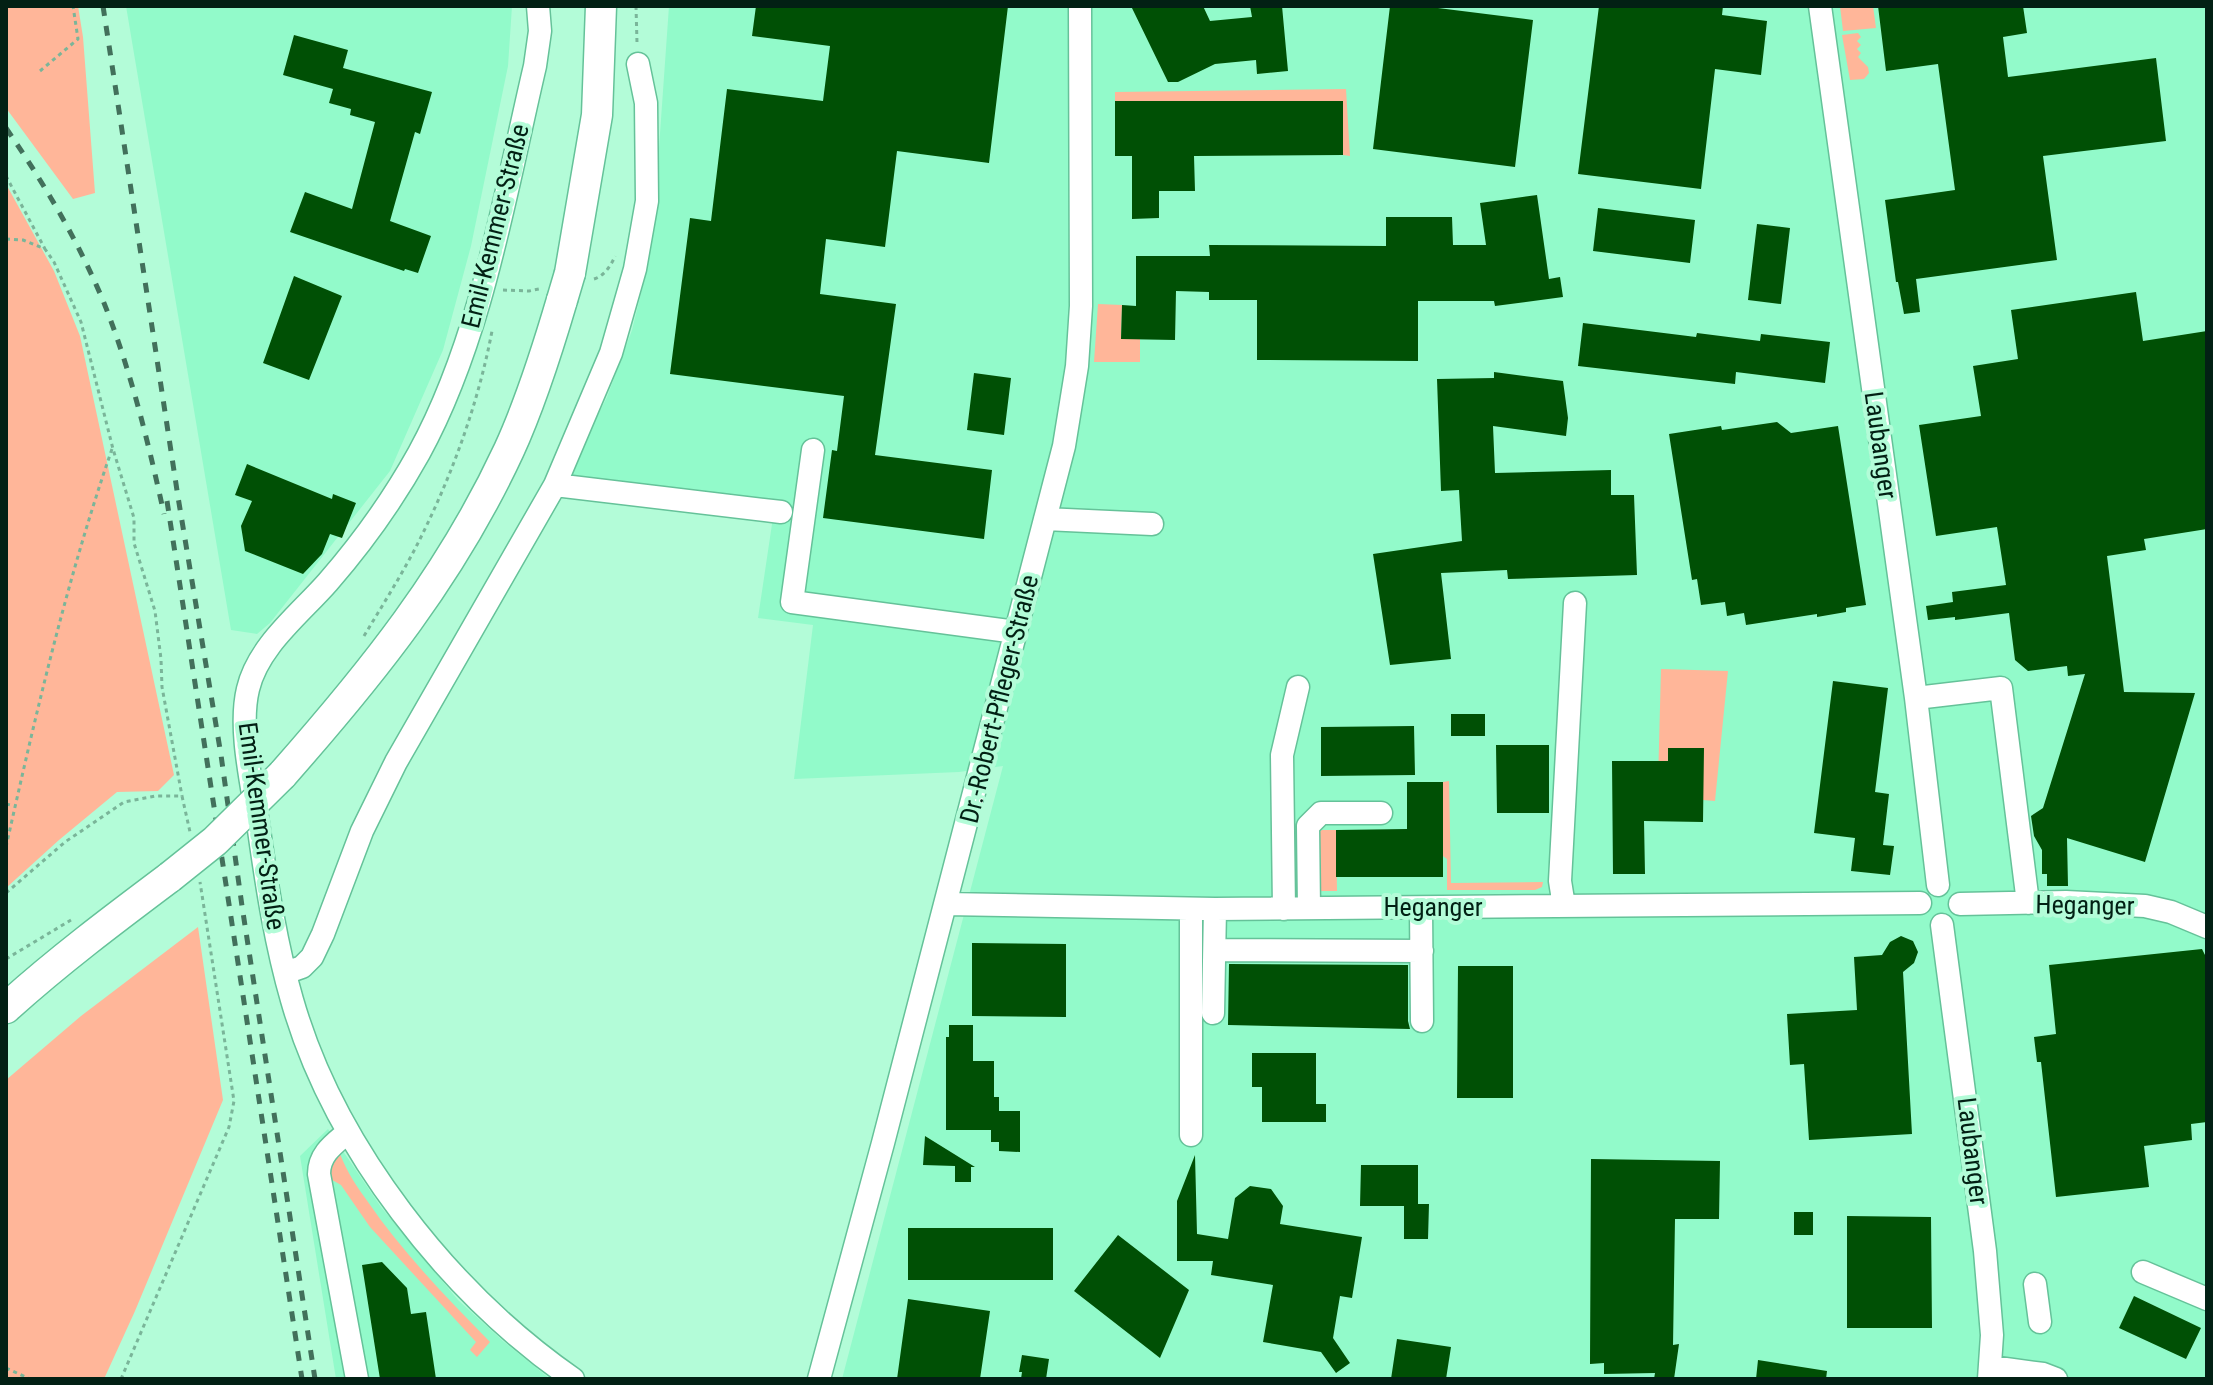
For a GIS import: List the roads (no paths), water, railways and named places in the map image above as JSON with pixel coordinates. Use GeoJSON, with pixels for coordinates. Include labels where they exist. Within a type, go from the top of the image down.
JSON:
{"type":"FeatureCollection","features":[{"type":"Feature","properties":{"kind":"main road"},"geometry":{"type":"LineString","coordinates":[[6,1008],[105,926],[185,878],[215,841],[282,775],[373,668],[444,570],[509,449],[541,369],[566,286],[597,115],[601,6]]}},
{"type":"Feature","properties":{"kind":"street","name":"Emil-Kemmer-Straße"},"geometry":{"type":"LineString","coordinates":[[538,6],[540,31],[535,66],[481,293],[442,402],[419,453],[384,508],[330,579],[273,643],[257,668],[248,686],[244,725],[262,853],[292,1002],[313,1059],[348,1132],[403,1214],[461,1282],[538,1352],[573,1379]]}},
{"type":"Feature","properties":{"kind":"street","name":"Dr.-Robert-Pfleger-Straße"},"geometry":{"type":"LineString","coordinates":[[819,1379],[1064,446],[1079,339],[1080,6]]}},
{"type":"Feature","properties":{"kind":"street","name":"Laubanger"},"geometry":{"type":"LineString","coordinates":[[1820,6],[1916,698],[1938,885]]}},
{"type":"Feature","properties":{"kind":"street"},"geometry":{"type":"LineString","coordinates":[[285,973],[302,967],[312,957],[362,831],[396,762],[555,485],[611,353],[635,269],[647,201],[646,103],[638,64]]}},
{"type":"Feature","properties":{"kind":"street"},"geometry":{"type":"LineString","coordinates":[[813,450],[792,602],[1016,632]]}},
{"type":"Feature","properties":{"kind":"street"},"geometry":{"type":"LineString","coordinates":[[555,485],[781,512]]}},
{"type":"Feature","properties":{"kind":"street"},"geometry":{"type":"LineString","coordinates":[[1045,519],[1152,524]]}},
{"type":"Feature","properties":{"kind":"street"},"geometry":{"type":"LineString","coordinates":[[1564,906],[1560,881],[1575,603]]}},
{"type":"Feature","properties":{"kind":"street"},"geometry":{"type":"LineString","coordinates":[[1284,909],[1282,755],[1298,687]]}},
{"type":"Feature","properties":{"kind":"street"},"geometry":{"type":"LineString","coordinates":[[1916,698],[2001,688],[2028,903]]}},
{"type":"Feature","properties":{"kind":"street"},"geometry":{"type":"LineString","coordinates":[[1309,908],[1308,826],[1321,813],[1381,813]]}},
{"type":"Feature","properties":{"kind":"street"},"geometry":{"type":"LineString","coordinates":[[1938,885],[1955,892],[1960,904],[1953,920],[1942,925],[1929,921],[1923,915],[1920,903],[1924,893],[1938,885]]}},
{"type":"Feature","properties":{"kind":"street","name":"Heganger"},"geometry":{"type":"LineString","coordinates":[[1960,904],[2066,902],[2145,906],[2171,912],[2207,927]]}},
{"type":"Feature","properties":{"kind":"street","name":"Heganger"},"geometry":{"type":"LineString","coordinates":[[946,904],[1284,909],[1920,903]]}},
{"type":"Feature","properties":{"kind":"street"},"geometry":{"type":"LineString","coordinates":[[1421,908],[1422,1021]]}},
{"type":"Feature","properties":{"kind":"street"},"geometry":{"type":"LineString","coordinates":[[1191,909],[1191,1135]]}},
{"type":"Feature","properties":{"kind":"street"},"geometry":{"type":"LineString","coordinates":[[1213,1013],[1215,909]]}},
{"type":"Feature","properties":{"kind":"street","name":"Laubanger"},"geometry":{"type":"LineString","coordinates":[[1942,925],[1985,1251],[1992,1335],[1990,1373]]}},
{"type":"Feature","properties":{"kind":"street"},"geometry":{"type":"LineString","coordinates":[[1215,950],[1422,951]]}},
{"type":"Feature","properties":{"kind":"street"},"geometry":{"type":"LineString","coordinates":[[348,1132],[327,1150],[319,1165],[319,1174],[357,1379]]}},
{"type":"Feature","properties":{"kind":"street"},"geometry":{"type":"LineString","coordinates":[[2143,1272],[2207,1299]]}},
{"type":"Feature","properties":{"kind":"street"},"geometry":{"type":"LineString","coordinates":[[2035,1284],[2040,1322]]}},
{"type":"Feature","properties":{"kind":"street"},"geometry":{"type":"LineString","coordinates":[[1990,1373],[2043,1374],[2056,1379]]}},
{"type":"Feature","properties":{"kind":"railway"},"geometry":{"type":"LineString","coordinates":[[103,6],[315,1379]]}},
{"type":"Feature","properties":{"kind":"railway"},"geometry":{"type":"LineString","coordinates":[[6,128],[58,210],[102,298],[138,404],[164,514]]}},
{"type":"Feature","properties":{"kind":"railway"},"geometry":{"type":"LineString","coordinates":[[167,501],[302,1379]]}}]}
